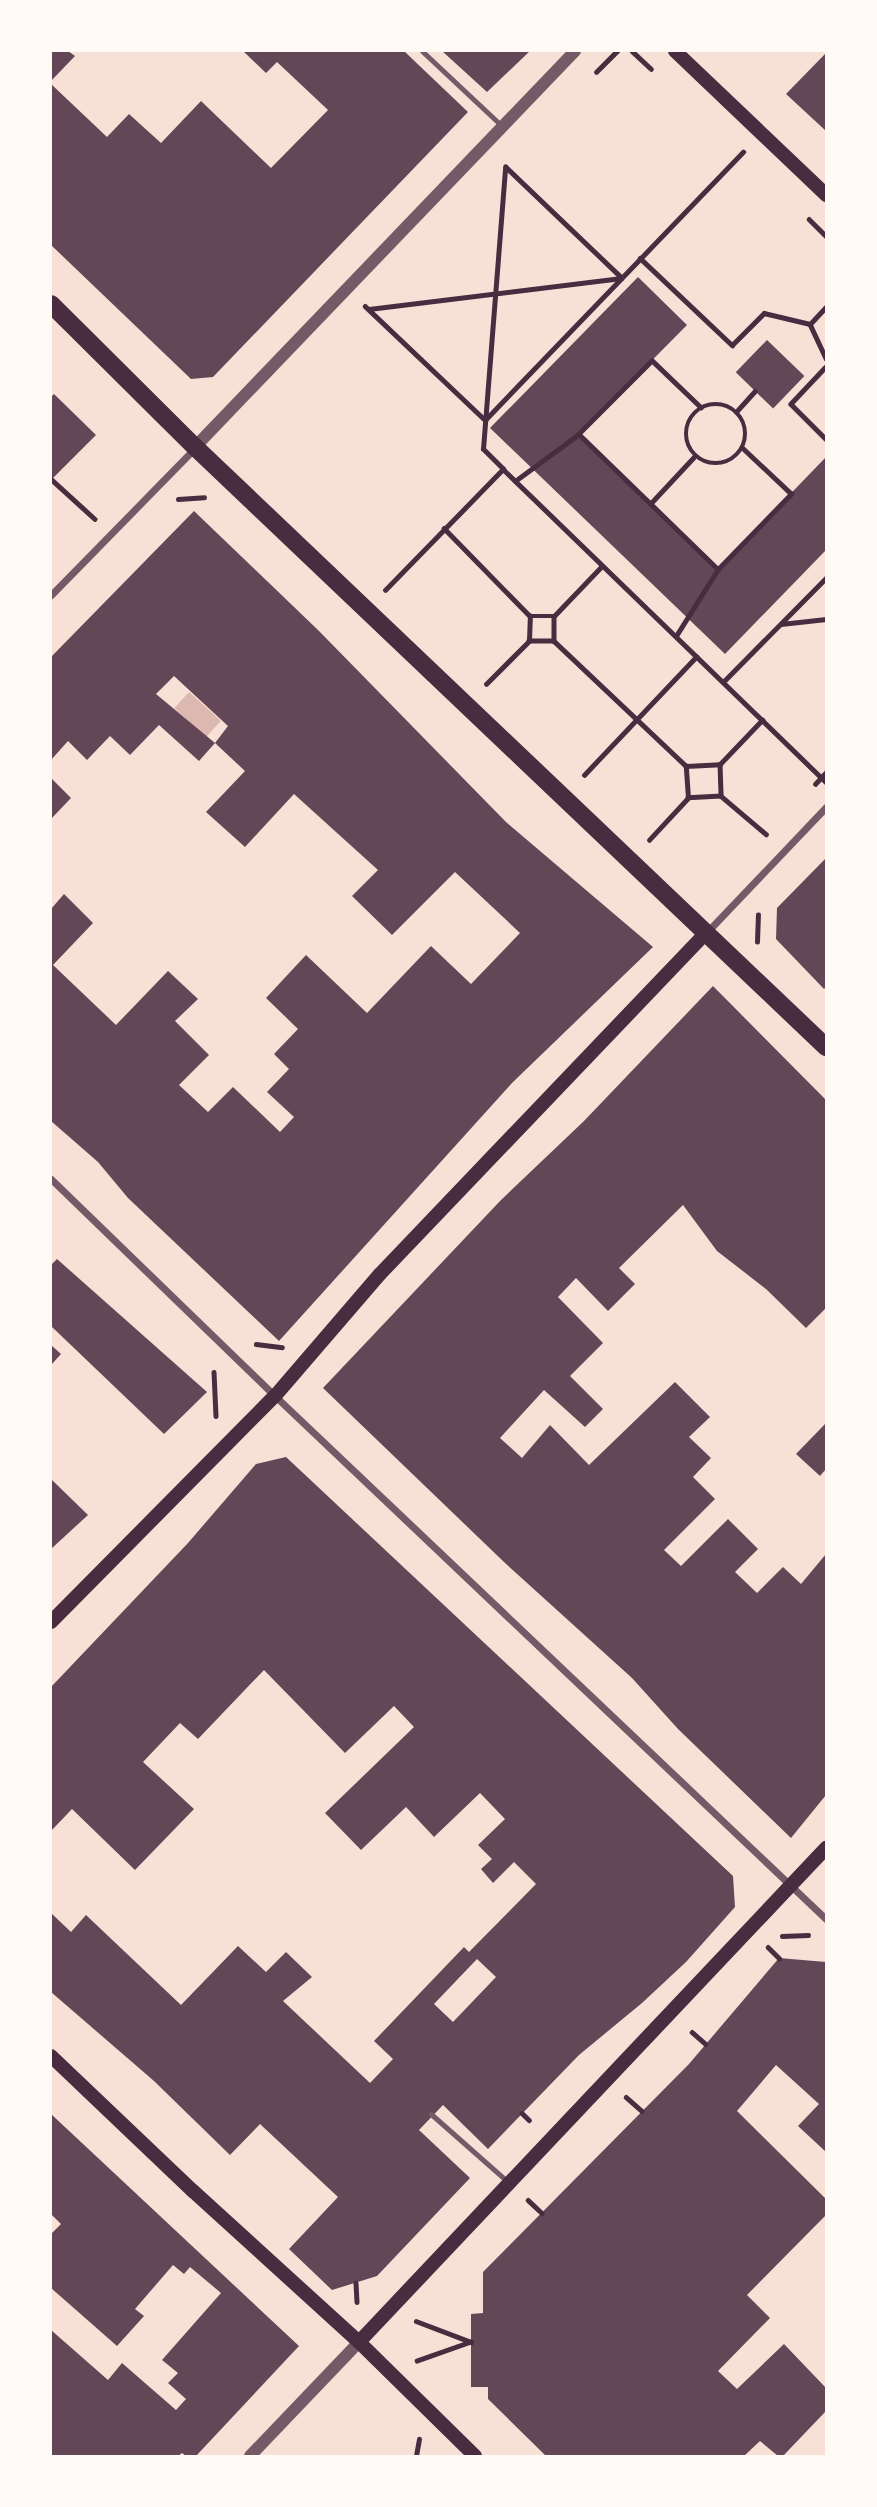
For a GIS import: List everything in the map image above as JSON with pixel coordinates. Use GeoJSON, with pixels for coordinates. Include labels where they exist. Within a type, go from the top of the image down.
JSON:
{"type":"FeatureCollection","features":[{"type":"Feature","properties":{"kind":"main road"},"geometry":{"type":"LineString","coordinates":[[675,51],[826,195]]}},
{"type":"Feature","properties":{"kind":"main road"},"geometry":{"type":"LineString","coordinates":[[51,304],[195,447],[826,1048]]}},
{"type":"Feature","properties":{"kind":"main road"},"geometry":{"type":"LineString","coordinates":[[51,1622],[275,1396],[380,1274],[706,933]]}},
{"type":"Feature","properties":{"kind":"main road"},"geometry":{"type":"LineString","coordinates":[[359,2342],[826,1849]]}},
{"type":"Feature","properties":{"kind":"main road"},"geometry":{"type":"LineString","coordinates":[[51,2056],[193,2191],[359,2342],[475,2456]]}},
{"type":"Feature","properties":{"kind":"street"},"geometry":{"type":"LineString","coordinates":[[51,595],[575,51]]}},
{"type":"Feature","properties":{"kind":"street"},"geometry":{"type":"LineString","coordinates":[[706,933],[826,807]]}},
{"type":"Feature","properties":{"kind":"street"},"geometry":{"type":"LineString","coordinates":[[51,1178],[275,1396],[826,1919]]}},
{"type":"Feature","properties":{"kind":"street"},"geometry":{"type":"LineString","coordinates":[[250,2456],[359,2342]]}},
{"type":"Feature","properties":{"kind":"lane"},"geometry":{"type":"LineString","coordinates":[[422,51],[502,126]]}},
{"type":"Feature","properties":{"kind":"lane"},"geometry":{"type":"LineString","coordinates":[[431,2114],[509,2183]]}},
{"type":"Feature","properties":{"kind":"path"},"geometry":{"type":"LineString","coordinates":[[589,80],[617,51]]}},
{"type":"Feature","properties":{"kind":"path"},"geometry":{"type":"LineString","coordinates":[[485,420],[761,133]]}},
{"type":"Feature","properties":{"kind":"path"},"geometry":{"type":"LineString","coordinates":[[483,146],[622,278]]}},
{"type":"Feature","properties":{"kind":"path"},"geometry":{"type":"LineString","coordinates":[[496,176],[515,157]]}},
{"type":"Feature","properties":{"kind":"path"},"geometry":{"type":"LineString","coordinates":[[505,167],[483,449],[826,782]]}},
{"type":"Feature","properties":{"kind":"path"},"geometry":{"type":"LineString","coordinates":[[640,258],[732,345],[764,313],[810,324]]}},
{"type":"Feature","properties":{"kind":"path"},"geometry":{"type":"LineString","coordinates":[[369,309],[622,278]]}},
{"type":"Feature","properties":{"kind":"path"},"geometry":{"type":"LineString","coordinates":[[347,289],[485,420]]}},
{"type":"Feature","properties":{"kind":"path"},"geometry":{"type":"LineString","coordinates":[[359,319],[378,299]]}},
{"type":"Feature","properties":{"kind":"path"},"geometry":{"type":"LineString","coordinates":[[810,324],[826,307]]}},
{"type":"Feature","properties":{"kind":"path"},"geometry":{"type":"LineString","coordinates":[[810,324],[826,359]]}},
{"type":"Feature","properties":{"kind":"path"},"geometry":{"type":"LineString","coordinates":[[515,481],[579,434],[652,360],[701,408]]}},
{"type":"Feature","properties":{"kind":"path"},"geometry":{"type":"LineString","coordinates":[[826,367],[790,404],[826,439]]}},
{"type":"Feature","properties":{"kind":"path"},"geometry":{"type":"LineString","coordinates":[[736,412],[755,391]]}},
{"type":"Feature","properties":{"kind":"path"},"geometry":{"type":"LineString","coordinates":[[719,404],[736,412],[746,428],[743,449],[738,456],[721,465],[702,462],[694,457],[686,440],[686,430],[693,414],[701,408],[719,404]]}},
{"type":"Feature","properties":{"kind":"path"},"geometry":{"type":"LineString","coordinates":[[579,434],[718,569]]}},
{"type":"Feature","properties":{"kind":"path"},"geometry":{"type":"LineString","coordinates":[[676,636],[718,569],[790,494],[743,449]]}},
{"type":"Feature","properties":{"kind":"path"},"geometry":{"type":"LineString","coordinates":[[650,504],[694,457]]}},
{"type":"Feature","properties":{"kind":"path"},"geometry":{"type":"LineString","coordinates":[[366,609],[503,469]]}},
{"type":"Feature","properties":{"kind":"path"},"geometry":{"type":"LineString","coordinates":[[51,480],[110,533]]}},
{"type":"Feature","properties":{"kind":"path"},"geometry":{"type":"LineString","coordinates":[[171,500],[215,497]]}},
{"type":"Feature","properties":{"kind":"path"},"geometry":{"type":"LineString","coordinates":[[444,528],[530,616],[554,616]]}},
{"type":"Feature","properties":{"kind":"path"},"geometry":{"type":"LineString","coordinates":[[554,641],[554,616],[602,565]]}},
{"type":"Feature","properties":{"kind":"path"},"geometry":{"type":"LineString","coordinates":[[723,682],[826,578]]}},
{"type":"Feature","properties":{"kind":"path"},"geometry":{"type":"LineString","coordinates":[[374,581],[394,600]]}},
{"type":"Feature","properties":{"kind":"path"},"geometry":{"type":"LineString","coordinates":[[485,685],[529,640],[530,616]]}},
{"type":"Feature","properties":{"kind":"path"},"geometry":{"type":"LineString","coordinates":[[780,624],[826,619]]}},
{"type":"Feature","properties":{"kind":"path"},"geometry":{"type":"LineString","coordinates":[[529,640],[554,641],[686,766],[688,798]]}},
{"type":"Feature","properties":{"kind":"path"},"geometry":{"type":"LineString","coordinates":[[591,786],[581,778],[696,657]]}},
{"type":"Feature","properties":{"kind":"path"},"geometry":{"type":"LineString","coordinates":[[475,676],[494,695]]}},
{"type":"Feature","properties":{"kind":"path"},"geometry":{"type":"LineString","coordinates":[[686,766],[720,764],[762,720]]}},
{"type":"Feature","properties":{"kind":"path"},"geometry":{"type":"LineString","coordinates":[[720,764],[722,796]]}},
{"type":"Feature","properties":{"kind":"path"},"geometry":{"type":"LineString","coordinates":[[649,841],[688,798],[722,796],[767,835]]}},
{"type":"Feature","properties":{"kind":"path"},"geometry":{"type":"LineString","coordinates":[[639,832],[658,850]]}},
{"type":"Feature","properties":{"kind":"path"},"geometry":{"type":"LineString","coordinates":[[757,945],[758,916],[766,906]]}},
{"type":"Feature","properties":{"kind":"path"},"geometry":{"type":"LineString","coordinates":[[254,1343],[291,1349]]}},
{"type":"Feature","properties":{"kind":"path"},"geometry":{"type":"LineString","coordinates":[[757,1954],[765,1945],[786,1934],[813,1936]]}},
{"type":"Feature","properties":{"kind":"path"},"geometry":{"type":"LineString","coordinates":[[618,2107],[635,2088]]}},
{"type":"Feature","properties":{"kind":"path"},"geometry":{"type":"LineString","coordinates":[[519,2209],[537,2191]]}},
{"type":"Feature","properties":{"kind":"path"},"geometry":{"type":"LineString","coordinates":[[346,2300],[371,2297]]}},
{"type":"Feature","properties":{"kind":"path"},"geometry":{"type":"LineString","coordinates":[[388,2371],[471,2342],[389,2310]]}},
{"type":"Feature","properties":{"kind":"shaded area"},"geometry":{"type":"Polygon","coordinates":[[[189,692],[221,721],[206,737],[174,708],[189,692]]]}},
{"type":"Feature","properties":{"kind":"building"},"geometry":{"type":"Polygon","coordinates":[[[51,51],[68,51],[75,56],[51,81],[51,51]]]}},
{"type":"Feature","properties":{"kind":"building"},"geometry":{"type":"Polygon","coordinates":[[[243,51],[404,51],[468,112],[213,377],[191,379],[51,245],[51,84],[107,137],[129,114],[161,143],[201,101],[271,168],[328,110],[277,62],[266,73],[243,51]]]}},
{"type":"Feature","properties":{"kind":"building"},"geometry":{"type":"Polygon","coordinates":[[[442,51],[530,51],[487,92],[442,51]]]}},
{"type":"Feature","properties":{"kind":"building"},"geometry":{"type":"Polygon","coordinates":[[[826,53],[826,131],[786,94],[826,53]]]}},
{"type":"Feature","properties":{"kind":"building"},"geometry":{"type":"Polygon","coordinates":[[[638,277],[687,325],[579,434],[718,569],[826,457],[826,550],[725,654],[490,428],[638,277]]]}},
{"type":"Feature","properties":{"kind":"building"},"geometry":{"type":"Polygon","coordinates":[[[767,340],[804,376],[773,408],[736,372],[767,340]]]}},
{"type":"Feature","properties":{"kind":"building"},"geometry":{"type":"Polygon","coordinates":[[[54,394],[96,435],[51,480],[51,397],[54,394]]]}},
{"type":"Feature","properties":{"kind":"building"},"geometry":{"type":"Polygon","coordinates":[[[194,511],[319,631],[506,822],[653,947],[512,1083],[279,1341],[128,1198],[98,1162],[51,1121],[51,909],[64,894],[93,923],[53,965],[116,1025],[168,971],[198,999],[175,1021],[209,1055],[179,1085],[208,1112],[233,1087],[280,1132],[294,1117],[267,1092],[289,1069],[274,1054],[298,1029],[266,998],[306,955],[367,1013],[431,946],[471,984],[520,933],[455,872],[392,935],[352,896],[378,870],[294,794],[245,847],[206,812],[245,771],[215,743],[199,761],[159,725],[130,755],[110,736],[87,760],[68,741],[51,760],[51,657],[194,511]],[[174,676],[156,694],[215,743],[228,726],[174,676]]]}},
{"type":"Feature","properties":{"kind":"building"},"geometry":{"type":"Polygon","coordinates":[[[51,778],[71,798],[51,819],[51,778]]]}},
{"type":"Feature","properties":{"kind":"building"},"geometry":{"type":"Polygon","coordinates":[[[826,858],[824,989],[776,939],[777,908],[826,858]]]}},
{"type":"Feature","properties":{"kind":"building"},"geometry":{"type":"Polygon","coordinates":[[[713,986],[826,1100],[826,1308],[806,1328],[766,1289],[717,1251],[683,1205],[619,1268],[635,1284],[608,1311],[576,1278],[558,1297],[603,1343],[570,1376],[603,1409],[585,1427],[544,1390],[500,1438],[522,1458],[550,1425],[589,1465],[675,1382],[710,1417],[689,1437],[711,1458],[693,1477],[715,1499],[664,1550],[681,1566],[728,1519],[758,1549],[735,1572],[757,1593],[783,1567],[801,1584],[826,1554],[826,1795],[791,1838],[678,1729],[632,1678],[504,1562],[323,1388],[501,1200],[584,1121],[713,986]]]}},
{"type":"Feature","properties":{"kind":"building"},"geometry":{"type":"Polygon","coordinates":[[[57,1259],[207,1392],[164,1434],[51,1326],[51,1265],[57,1259]]]}},
{"type":"Feature","properties":{"kind":"building"},"geometry":{"type":"Polygon","coordinates":[[[51,1345],[61,1354],[51,1365],[51,1345]]]}},
{"type":"Feature","properties":{"kind":"building"},"geometry":{"type":"Polygon","coordinates":[[[826,1423],[826,1469],[820,1476],[796,1454],[826,1423]]]}},
{"type":"Feature","properties":{"kind":"building"},"geometry":{"type":"Polygon","coordinates":[[[286,1457],[733,1876],[735,1907],[686,1962],[579,2055],[488,2149],[443,2105],[419,2130],[470,2178],[377,2276],[332,2290],[289,2249],[338,2197],[260,2124],[230,2155],[154,2081],[51,1992],[51,1913],[71,1932],[86,1915],[181,2005],[238,1946],[266,1972],[286,1952],[312,1977],[283,2001],[370,2083],[393,2059],[374,2041],[464,1947],[469,1952],[536,1884],[514,1862],[493,1883],[481,1869],[492,1859],[478,1845],[505,1819],[480,1793],[434,1837],[406,1807],[361,1850],[325,1813],[414,1727],[394,1706],[345,1753],[264,1670],[198,1739],[180,1723],[143,1762],[194,1809],[135,1870],[72,1809],[51,1831],[51,1687],[188,1543],[256,1464],[286,1457]],[[477,1959],[434,2004],[453,2022],[496,1977],[477,1959]]]}},
{"type":"Feature","properties":{"kind":"building"},"geometry":{"type":"Polygon","coordinates":[[[51,1479],[88,1515],[51,1549],[51,1479]]]}},
{"type":"Feature","properties":{"kind":"building"},"geometry":{"type":"Polygon","coordinates":[[[779,1958],[826,1962],[826,2152],[798,2126],[819,2104],[776,2065],[737,2111],[826,2199],[826,2215],[747,2295],[770,2318],[718,2371],[737,2389],[784,2344],[826,2388],[826,2411],[783,2456],[778,2456],[760,2441],[744,2456],[546,2456],[488,2399],[488,2387],[471,2387],[471,2314],[483,2313],[483,2272],[689,2064],[779,1958]]]}},
{"type":"Feature","properties":{"kind":"building"},"geometry":{"type":"Polygon","coordinates":[[[51,2114],[299,2346],[196,2456],[182,2453],[178,2456],[51,2456],[51,2330],[108,2380],[122,2363],[176,2410],[186,2399],[168,2383],[178,2373],[162,2360],[221,2293],[190,2267],[184,2274],[173,2265],[135,2309],[144,2316],[117,2346],[51,2288],[51,2234],[61,2224],[51,2214],[51,2114]]]}}]}
